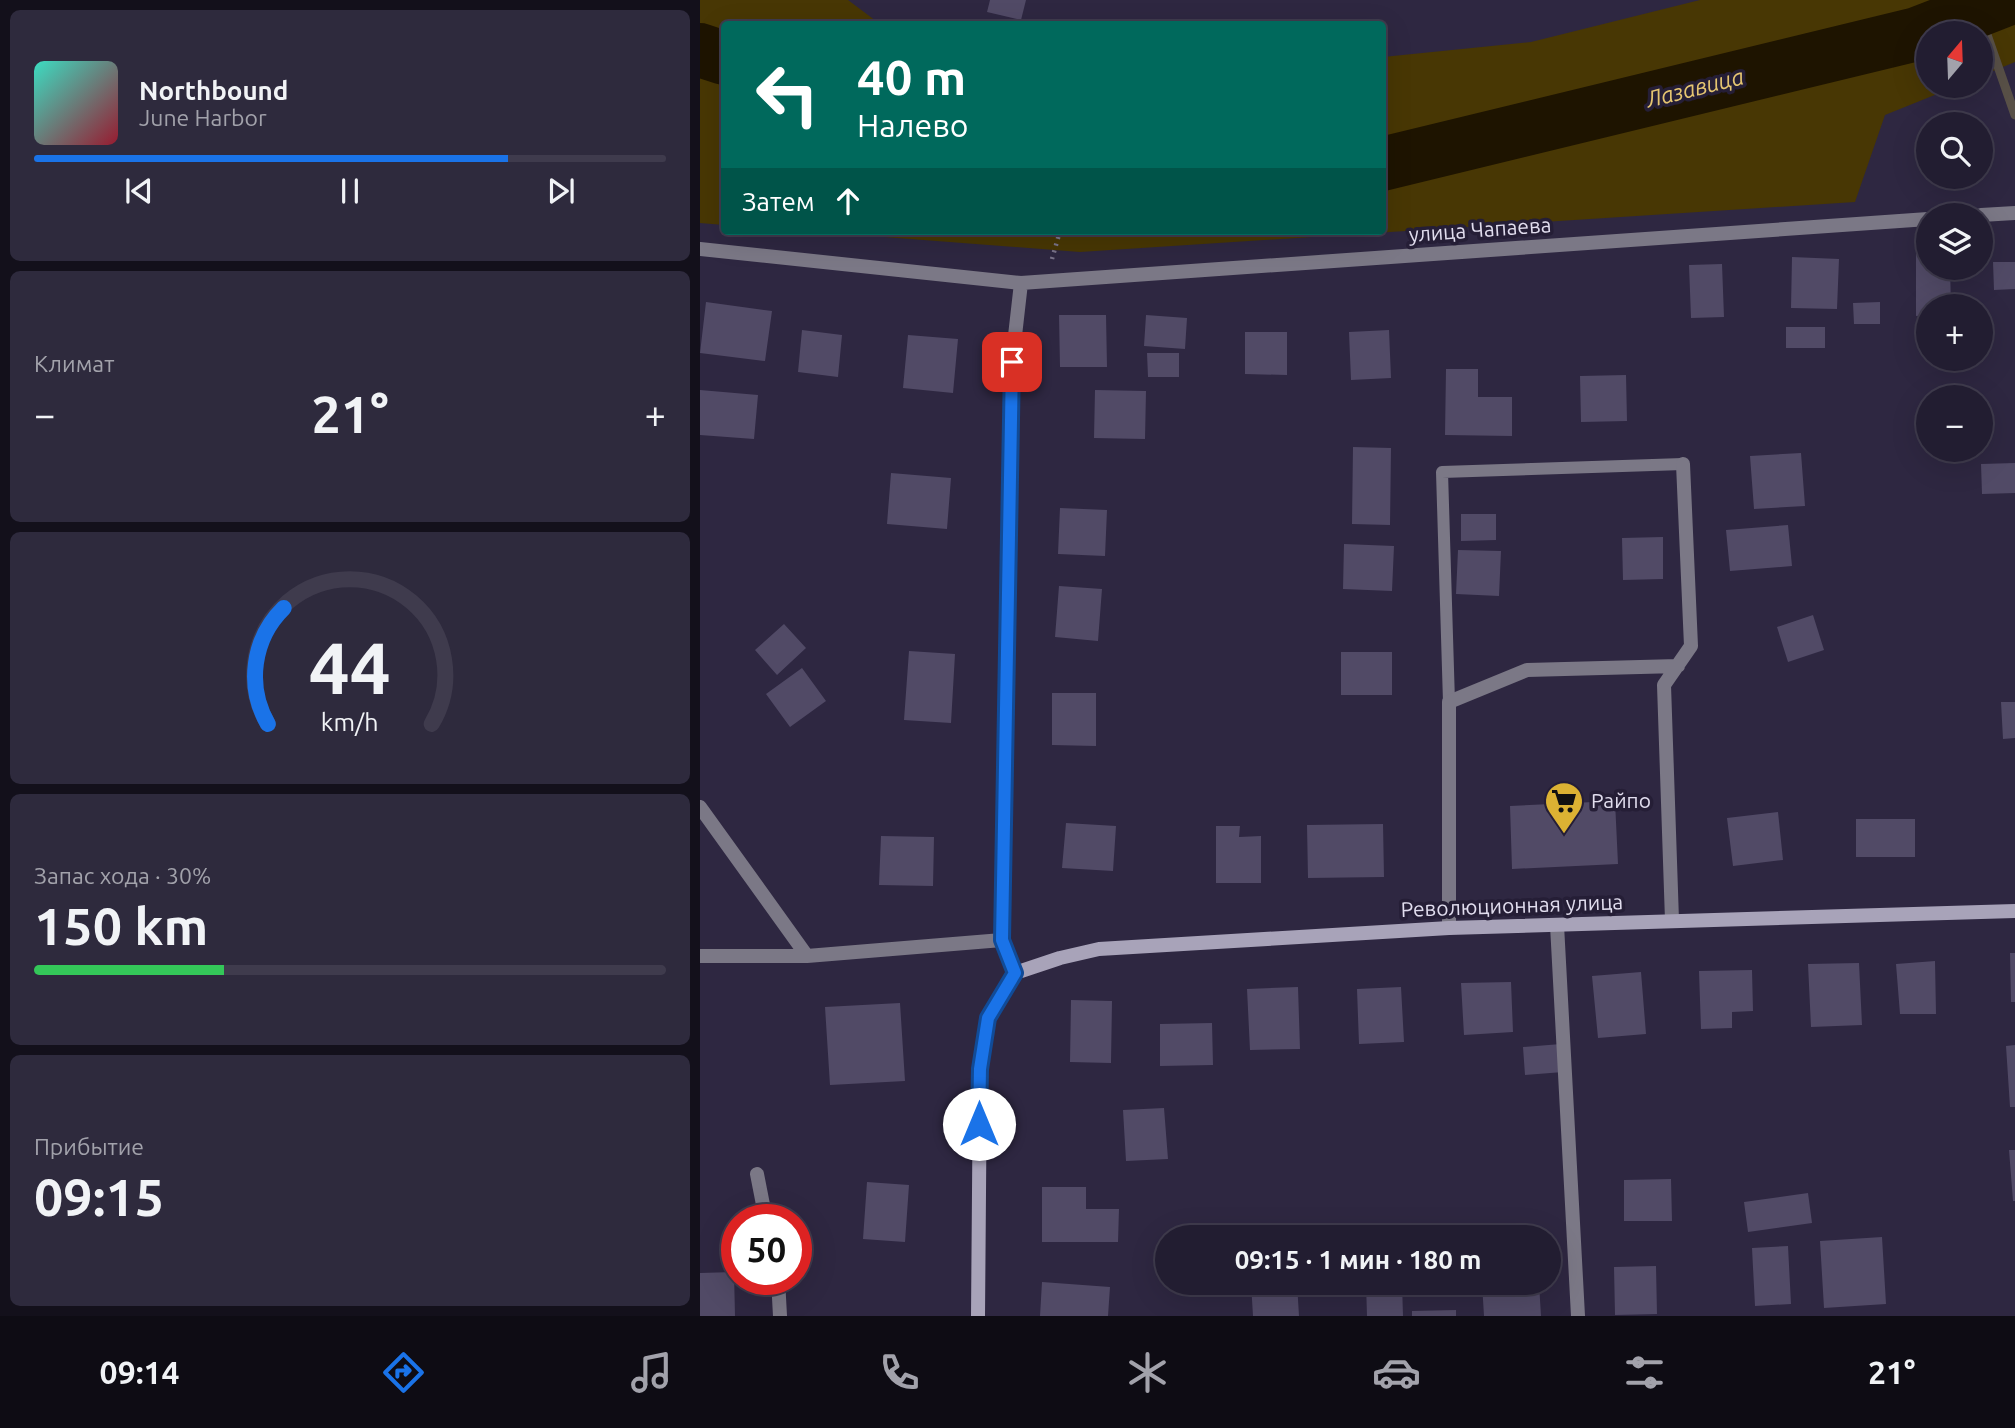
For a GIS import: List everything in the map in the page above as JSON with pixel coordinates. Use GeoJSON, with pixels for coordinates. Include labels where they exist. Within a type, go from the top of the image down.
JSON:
{"type":"FeatureCollection","features":[{"type":"Feature","properties":{"kind":"main road","name":"Революционная улица"},"geometry":{"type":"LineString","coordinates":[[1015,973],[1060,958],[1100,950],[1449,928],[2015,911]]}},
{"type":"Feature","properties":{"kind":"main road"},"geometry":{"type":"LineString","coordinates":[[978,1316],[980,1069],[988,1018],[1015,973]]}},
{"type":"Feature","properties":{"kind":"street"},"geometry":{"type":"LineString","coordinates":[[1993,214],[2015,213]]}},
{"type":"Feature","properties":{"kind":"street","name":"улица Чапаева"},"geometry":{"type":"LineString","coordinates":[[700,249],[1021,283],[1916,220]]}},
{"type":"Feature","properties":{"kind":"street"},"geometry":{"type":"LineString","coordinates":[[1015,973],[1002,940],[1012,362],[1021,283]]}},
{"type":"Feature","properties":{"kind":"street"},"geometry":{"type":"LineString","coordinates":[[1672,920],[1664,685],[1691,646],[1684,464]]}},
{"type":"Feature","properties":{"kind":"street"},"geometry":{"type":"LineString","coordinates":[[1449,928],[1449,702],[1528,670],[1678,666]]}},
{"type":"Feature","properties":{"kind":"street"},"geometry":{"type":"LineString","coordinates":[[700,807],[807,956]]}},
{"type":"Feature","properties":{"kind":"street"},"geometry":{"type":"LineString","coordinates":[[1557,925],[1578,1316]]}},
{"type":"Feature","properties":{"kind":"street"},"geometry":{"type":"LineString","coordinates":[[700,956],[807,956],[1002,940]]}},
{"type":"Feature","properties":{"kind":"street"},"geometry":{"type":"LineString","coordinates":[[757,1174],[763,1204]]}},
{"type":"Feature","properties":{"kind":"street"},"geometry":{"type":"LineString","coordinates":[[779,1295],[780,1316]]}},
{"type":"Feature","properties":{"kind":"lane"},"geometry":{"type":"LineString","coordinates":[[1449,702],[1442,472],[1684,464]]}},
{"type":"Feature","properties":{"kind":"shaded area"},"geometry":{"type":"Polygon","coordinates":[[[700,0],[848,0],[876,21],[721,21],[721,225],[700,223],[700,0]]]}},
{"type":"Feature","properties":{"kind":"shaded area"},"geometry":{"type":"Polygon","coordinates":[[[1700,0],[2015,0],[2015,62],[1993,71],[1993,21],[1916,21],[1916,98],[1927,98],[1885,115],[1855,202],[1386,232],[1386,57],[1531,42],[1700,0]]]}},
{"type":"Feature","properties":{"kind":"shaded area"},"geometry":{"type":"Polygon","coordinates":[[[858,235],[1344,235],[1080,252],[858,235]]]}},
{"type":"Feature","properties":{"kind":"building"},"geometry":{"type":"Polygon","coordinates":[[[990,0],[1026,0],[1021,20],[987,12],[990,0]]]}},
{"type":"Feature","properties":{"kind":"building"},"geometry":{"type":"Polygon","coordinates":[[[1792,257],[1839,259],[1837,309],[1791,308],[1792,257]]]}},
{"type":"Feature","properties":{"kind":"building"},"geometry":{"type":"Polygon","coordinates":[[[1993,262],[2015,262],[2015,289],[1994,290],[1993,262]]]}},
{"type":"Feature","properties":{"kind":"building"},"geometry":{"type":"Polygon","coordinates":[[[1722,264],[1724,317],[1691,318],[1689,265],[1722,264]]]}},
{"type":"Feature","properties":{"kind":"building"},"geometry":{"type":"Polygon","coordinates":[[[1916,280],[1950,280],[1951,294],[1916,294],[1916,280]]]}},
{"type":"Feature","properties":{"kind":"building"},"geometry":{"type":"Polygon","coordinates":[[[706,302],[772,311],[765,361],[700,353],[706,302]]]}},
{"type":"Feature","properties":{"kind":"building"},"geometry":{"type":"Polygon","coordinates":[[[1880,302],[1880,324],[1854,324],[1853,303],[1880,302]]]}},
{"type":"Feature","properties":{"kind":"building"},"geometry":{"type":"Polygon","coordinates":[[[1059,315],[1106,315],[1107,367],[1060,367],[1059,315]]]}},
{"type":"Feature","properties":{"kind":"building"},"geometry":{"type":"Polygon","coordinates":[[[1146,315],[1187,318],[1185,349],[1144,346],[1146,315]]]}},
{"type":"Feature","properties":{"kind":"building"},"geometry":{"type":"Polygon","coordinates":[[[1786,327],[1825,327],[1825,348],[1786,348],[1786,327]]]}},
{"type":"Feature","properties":{"kind":"building"},"geometry":{"type":"Polygon","coordinates":[[[802,330],[842,335],[838,377],[798,372],[802,330]]]}},
{"type":"Feature","properties":{"kind":"building"},"geometry":{"type":"Polygon","coordinates":[[[1389,330],[1391,378],[1351,380],[1349,332],[1389,330]]]}},
{"type":"Feature","properties":{"kind":"building"},"geometry":{"type":"Polygon","coordinates":[[[1245,332],[1287,332],[1287,375],[1245,374],[1245,332]]]}},
{"type":"Feature","properties":{"kind":"building"},"geometry":{"type":"Polygon","coordinates":[[[908,335],[958,339],[953,393],[903,388],[908,335]]]}},
{"type":"Feature","properties":{"kind":"building"},"geometry":{"type":"Polygon","coordinates":[[[1147,353],[1179,353],[1179,377],[1148,377],[1147,353]]]}},
{"type":"Feature","properties":{"kind":"building"},"geometry":{"type":"Polygon","coordinates":[[[1446,369],[1478,369],[1478,397],[1512,397],[1512,436],[1445,435],[1446,369]]]}},
{"type":"Feature","properties":{"kind":"building"},"geometry":{"type":"Polygon","coordinates":[[[1626,375],[1627,421],[1581,422],[1580,376],[1626,375]]]}},
{"type":"Feature","properties":{"kind":"building"},"geometry":{"type":"Polygon","coordinates":[[[700,390],[758,395],[754,439],[700,435],[700,390]]]}},
{"type":"Feature","properties":{"kind":"building"},"geometry":{"type":"Polygon","coordinates":[[[1095,390],[1146,391],[1145,439],[1094,438],[1095,390]]]}},
{"type":"Feature","properties":{"kind":"building"},"geometry":{"type":"Polygon","coordinates":[[[1353,447],[1391,448],[1390,525],[1352,524],[1353,447]]]}},
{"type":"Feature","properties":{"kind":"building"},"geometry":{"type":"Polygon","coordinates":[[[1801,453],[1805,506],[1754,509],[1750,456],[1801,453]]]}},
{"type":"Feature","properties":{"kind":"building"},"geometry":{"type":"Polygon","coordinates":[[[2015,463],[2015,493],[1982,494],[1981,464],[2015,463]]]}},
{"type":"Feature","properties":{"kind":"building"},"geometry":{"type":"Polygon","coordinates":[[[891,473],[951,478],[947,529],[887,524],[891,473]]]}},
{"type":"Feature","properties":{"kind":"building"},"geometry":{"type":"Polygon","coordinates":[[[1060,508],[1107,510],[1105,556],[1058,554],[1060,508]]]}},
{"type":"Feature","properties":{"kind":"building"},"geometry":{"type":"Polygon","coordinates":[[[1461,514],[1496,514],[1496,540],[1461,541],[1461,514]]]}},
{"type":"Feature","properties":{"kind":"building"},"geometry":{"type":"Polygon","coordinates":[[[1788,525],[1792,566],[1730,571],[1726,530],[1788,525]]]}},
{"type":"Feature","properties":{"kind":"building"},"geometry":{"type":"Polygon","coordinates":[[[1663,537],[1663,579],[1623,580],[1622,538],[1663,537]]]}},
{"type":"Feature","properties":{"kind":"building"},"geometry":{"type":"Polygon","coordinates":[[[1344,544],[1394,546],[1392,591],[1343,589],[1344,544]]]}},
{"type":"Feature","properties":{"kind":"building"},"geometry":{"type":"Polygon","coordinates":[[[1458,550],[1501,551],[1499,596],[1456,594],[1458,550]]]}},
{"type":"Feature","properties":{"kind":"building"},"geometry":{"type":"Polygon","coordinates":[[[1059,586],[1102,589],[1098,641],[1055,637],[1059,586]]]}},
{"type":"Feature","properties":{"kind":"building"},"geometry":{"type":"Polygon","coordinates":[[[1813,615],[1824,650],[1788,662],[1777,627],[1813,615]]]}},
{"type":"Feature","properties":{"kind":"building"},"geometry":{"type":"Polygon","coordinates":[[[784,624],[806,648],[777,675],[755,650],[784,624]]]}},
{"type":"Feature","properties":{"kind":"building"},"geometry":{"type":"Polygon","coordinates":[[[909,651],[955,654],[951,723],[904,720],[909,651]]]}},
{"type":"Feature","properties":{"kind":"building"},"geometry":{"type":"Polygon","coordinates":[[[1341,652],[1392,652],[1392,695],[1341,695],[1341,652]]]}},
{"type":"Feature","properties":{"kind":"building"},"geometry":{"type":"Polygon","coordinates":[[[802,668],[826,701],[790,727],[766,694],[802,668]]]}},
{"type":"Feature","properties":{"kind":"building"},"geometry":{"type":"Polygon","coordinates":[[[1052,693],[1096,693],[1096,746],[1052,745],[1052,693]]]}},
{"type":"Feature","properties":{"kind":"building"},"geometry":{"type":"Polygon","coordinates":[[[2001,702],[2015,702],[2015,738],[2003,739],[2001,702]]]}},
{"type":"Feature","properties":{"kind":"building","name":"Райпо"},"geometry":{"type":"Polygon","coordinates":[[[1615,801],[1618,864],[1512,869],[1510,806],[1615,801]]]}},
{"type":"Feature","properties":{"kind":"building"},"geometry":{"type":"Polygon","coordinates":[[[1778,812],[1783,860],[1733,866],[1727,818],[1778,812]]]}},
{"type":"Feature","properties":{"kind":"building"},"geometry":{"type":"Polygon","coordinates":[[[1856,819],[1915,819],[1915,857],[1856,857],[1856,819]]]}},
{"type":"Feature","properties":{"kind":"building"},"geometry":{"type":"Polygon","coordinates":[[[1066,823],[1116,826],[1113,871],[1062,868],[1066,823]]]}},
{"type":"Feature","properties":{"kind":"building"},"geometry":{"type":"Polygon","coordinates":[[[1383,824],[1384,877],[1308,878],[1307,825],[1383,824]]]}},
{"type":"Feature","properties":{"kind":"building"},"geometry":{"type":"Polygon","coordinates":[[[1216,826],[1240,826],[1239,837],[1261,836],[1261,883],[1216,883],[1216,826]]]}},
{"type":"Feature","properties":{"kind":"building"},"geometry":{"type":"Polygon","coordinates":[[[881,836],[934,837],[933,886],[879,885],[881,836]]]}},
{"type":"Feature","properties":{"kind":"building"},"geometry":{"type":"Polygon","coordinates":[[[2010,953],[2015,953],[2015,1002],[2011,1002],[2010,953]]]}},
{"type":"Feature","properties":{"kind":"building"},"geometry":{"type":"Polygon","coordinates":[[[1935,961],[1936,1014],[1900,1014],[1896,964],[1935,961]]]}},
{"type":"Feature","properties":{"kind":"building"},"geometry":{"type":"Polygon","coordinates":[[[1859,963],[1862,1025],[1811,1027],[1808,964],[1859,963]]]}},
{"type":"Feature","properties":{"kind":"building"},"geometry":{"type":"Polygon","coordinates":[[[1752,970],[1753,1011],[1732,1012],[1732,1028],[1701,1029],[1699,971],[1752,970]]]}},
{"type":"Feature","properties":{"kind":"building"},"geometry":{"type":"Polygon","coordinates":[[[1641,972],[1646,1034],[1598,1038],[1592,976],[1641,972]]]}},
{"type":"Feature","properties":{"kind":"building"},"geometry":{"type":"Polygon","coordinates":[[[1511,982],[1513,1032],[1464,1035],[1461,983],[1511,982]]]}},
{"type":"Feature","properties":{"kind":"building"},"geometry":{"type":"Polygon","coordinates":[[[1298,987],[1300,1049],[1250,1050],[1247,989],[1298,987]]]}},
{"type":"Feature","properties":{"kind":"building"},"geometry":{"type":"Polygon","coordinates":[[[1401,987],[1404,1042],[1359,1044],[1357,989],[1401,987]]]}},
{"type":"Feature","properties":{"kind":"building"},"geometry":{"type":"Polygon","coordinates":[[[1071,1000],[1112,1001],[1111,1063],[1070,1062],[1071,1000]]]}},
{"type":"Feature","properties":{"kind":"building"},"geometry":{"type":"Polygon","coordinates":[[[900,1003],[905,1081],[830,1085],[825,1007],[900,1003]]]}},
{"type":"Feature","properties":{"kind":"building"},"geometry":{"type":"Polygon","coordinates":[[[1212,1023],[1213,1065],[1160,1066],[1160,1024],[1212,1023]]]}},
{"type":"Feature","properties":{"kind":"building"},"geometry":{"type":"Polygon","coordinates":[[[1561,1044],[1563,1072],[1525,1075],[1523,1047],[1561,1044]]]}},
{"type":"Feature","properties":{"kind":"building"},"geometry":{"type":"Polygon","coordinates":[[[2015,1045],[2015,1107],[2010,1107],[2006,1046],[2015,1045]]]}},
{"type":"Feature","properties":{"kind":"building"},"geometry":{"type":"Polygon","coordinates":[[[1164,1108],[1168,1159],[1126,1161],[1123,1110],[1164,1108]]]}},
{"type":"Feature","properties":{"kind":"building"},"geometry":{"type":"Polygon","coordinates":[[[2009,1150],[2015,1150],[2015,1201],[2013,1201],[2009,1150]]]}},
{"type":"Feature","properties":{"kind":"building"},"geometry":{"type":"Polygon","coordinates":[[[1671,1179],[1672,1221],[1624,1221],[1624,1180],[1671,1179]]]}},
{"type":"Feature","properties":{"kind":"building"},"geometry":{"type":"Polygon","coordinates":[[[867,1182],[909,1185],[905,1242],[863,1239],[867,1182]]]}},
{"type":"Feature","properties":{"kind":"building"},"geometry":{"type":"Polygon","coordinates":[[[1042,1187],[1086,1187],[1086,1209],[1119,1209],[1118,1242],[1042,1242],[1042,1187]]]}},
{"type":"Feature","properties":{"kind":"building"},"geometry":{"type":"Polygon","coordinates":[[[1808,1193],[1812,1223],[1748,1232],[1744,1202],[1808,1193]]]}},
{"type":"Feature","properties":{"kind":"building"},"geometry":{"type":"Polygon","coordinates":[[[1882,1237],[1886,1304],[1824,1308],[1820,1241],[1882,1237]]]}},
{"type":"Feature","properties":{"kind":"building"},"geometry":{"type":"Polygon","coordinates":[[[1788,1246],[1791,1304],[1755,1306],[1752,1248],[1788,1246]]]}},
{"type":"Feature","properties":{"kind":"building"},"geometry":{"type":"Polygon","coordinates":[[[1656,1266],[1657,1314],[1615,1315],[1614,1267],[1656,1266]]]}},
{"type":"Feature","properties":{"kind":"building"},"geometry":{"type":"Polygon","coordinates":[[[721,1272],[721,1295],[735,1295],[735,1316],[700,1316],[700,1273],[721,1272]]]}},
{"type":"Feature","properties":{"kind":"building"},"geometry":{"type":"Polygon","coordinates":[[[1042,1282],[1110,1287],[1108,1316],[1040,1316],[1042,1282]]]}},
{"type":"Feature","properties":{"kind":"building"},"geometry":{"type":"Polygon","coordinates":[[[1252,1295],[1298,1295],[1299,1316],[1253,1316],[1252,1295]]]}},
{"type":"Feature","properties":{"kind":"building"},"geometry":{"type":"Polygon","coordinates":[[[1366,1295],[1402,1295],[1403,1316],[1367,1316],[1366,1295]]]}},
{"type":"Feature","properties":{"kind":"building"},"geometry":{"type":"Polygon","coordinates":[[[1483,1295],[1540,1295],[1541,1316],[1484,1316],[1483,1295]]]}},
{"type":"Feature","properties":{"kind":"building"},"geometry":{"type":"Polygon","coordinates":[[[1456,1310],[1456,1316],[1412,1316],[1412,1311],[1456,1310]]]}},
{"type":"Feature","properties":{"kind":"waterway","name":"Лазавица"},"geometry":{"type":"LineString","coordinates":[[1386,163],[1917,34],[2004,0]]}},
{"type":"Feature","properties":{"kind":"waterway"},"geometry":{"type":"LineString","coordinates":[[1978,9],[2015,115]]}},
{"type":"Feature","properties":{"kind":"waterway","name":"Лазавица"},"geometry":{"type":"LineString","coordinates":[[700,50],[721,57]]}},
{"type":"Feature","properties":{"kind":"place","name":"Райпо"},"geometry":{"type":"Point","coordinates":[1564,835]}},
{"type":"Feature","properties":{"kind":"route"},"geometry":{"type":"LineString","coordinates":[[979,1124],[980,1069],[988,1018],[1015,973],[1002,940],[1012,362]]}}]}
